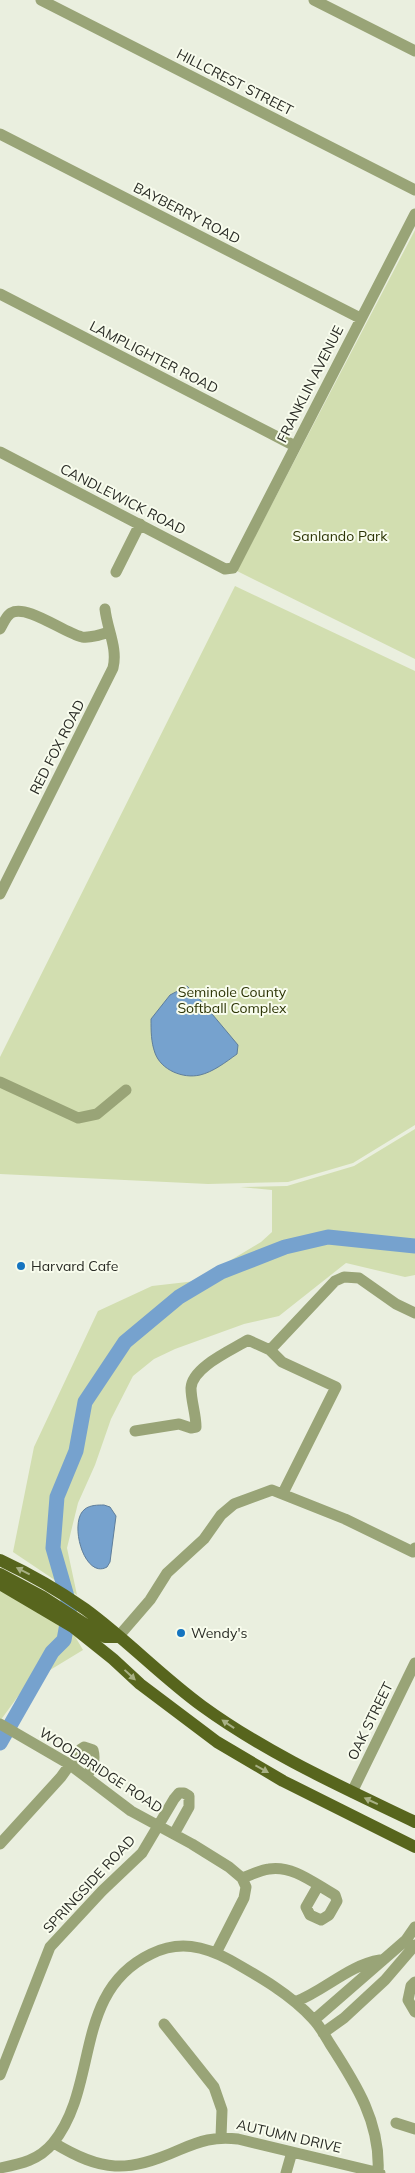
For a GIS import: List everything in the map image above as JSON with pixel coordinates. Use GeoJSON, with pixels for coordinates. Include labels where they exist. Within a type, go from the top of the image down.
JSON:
{"type":"FeatureCollection","features":[{"type":"Feature","properties":{"kind":"main road"},"geometry":{"type":"LineString","coordinates":[[0,1560],[46,1583],[86,1610],[173,1684],[234,1728],[299,1766],[415,1822]]}},
{"type":"Feature","properties":{"kind":"main road"},"geometry":{"type":"LineString","coordinates":[[0,1574],[51,1602],[104,1637],[118,1637]]}},
{"type":"Feature","properties":{"kind":"main road"},"geometry":{"type":"LineString","coordinates":[[0,1584],[55,1616],[94,1643],[140,1684],[217,1742],[283,1781],[415,1847]]}},
{"type":"Feature","properties":{"kind":"street","name":"HILLCREST STREET"},"geometry":{"type":"LineString","coordinates":[[40,0],[415,190]]}},
{"type":"Feature","properties":{"kind":"street"},"geometry":{"type":"LineString","coordinates":[[314,0],[415,51]]}},
{"type":"Feature","properties":{"kind":"street","name":"BAYBERRY ROAD"},"geometry":{"type":"LineString","coordinates":[[0,134],[360,318]]}},
{"type":"Feature","properties":{"kind":"street","name":"FRANKLIN AVENUE"},"geometry":{"type":"LineString","coordinates":[[233,568],[415,214]]}},
{"type":"Feature","properties":{"kind":"street","name":"LAMPLIGHTER ROAD"},"geometry":{"type":"LineString","coordinates":[[0,294],[295,446]]}},
{"type":"Feature","properties":{"kind":"street","name":"CANDLEWICK ROAD"},"geometry":{"type":"LineString","coordinates":[[0,452],[225,569],[233,568]]}},
{"type":"Feature","properties":{"kind":"street"},"geometry":{"type":"LineString","coordinates":[[116,572],[140,524]]}},
{"type":"Feature","properties":{"kind":"street","name":"RED FOX ROAD"},"geometry":{"type":"LineString","coordinates":[[0,894],[113,668],[116,658],[115,648],[109,632],[105,609]]}},
{"type":"Feature","properties":{"kind":"street"},"geometry":{"type":"LineString","coordinates":[[0,629],[10,613],[19,610],[29,612],[71,634],[84,637],[109,632]]}},
{"type":"Feature","properties":{"kind":"street"},"geometry":{"type":"LineString","coordinates":[[0,1082],[78,1118],[97,1114],[126,1090]]}},
{"type":"Feature","properties":{"kind":"street"},"geometry":{"type":"LineString","coordinates":[[270,1350],[335,1281],[344,1277],[359,1278],[396,1304],[415,1313]]}},
{"type":"Feature","properties":{"kind":"street"},"geometry":{"type":"LineString","coordinates":[[136,1431],[179,1424],[191,1428],[196,1427],[191,1387],[200,1369],[248,1340],[270,1350],[282,1362],[336,1387],[282,1493]]}},
{"type":"Feature","properties":{"kind":"street"},"geometry":{"type":"LineString","coordinates":[[118,1637],[150,1600],[167,1573],[199,1544],[221,1515],[234,1504],[272,1490],[345,1519],[414,1550]]}},
{"type":"Feature","properties":{"kind":"street","name":"OAK STREET"},"geometry":{"type":"LineString","coordinates":[[352,1792],[415,1663]]}},
{"type":"Feature","properties":{"kind":"street","name":"WOODBRIDGE ROAD"},"geometry":{"type":"LineString","coordinates":[[0,1724],[69,1764],[131,1810],[229,1867],[242,1878]]}},
{"type":"Feature","properties":{"kind":"street"},"geometry":{"type":"LineString","coordinates":[[0,1844],[61,1778],[80,1749],[84,1747],[89,1747],[93,1750],[95,1757],[94,1764],[87,1776]]}},
{"type":"Feature","properties":{"kind":"street","name":"SPRINGSIDE ROAD"},"geometry":{"type":"LineString","coordinates":[[0,2074],[50,1947],[102,1891],[142,1853],[174,1799],[179,1794],[184,1793],[189,1796],[189,1807],[174,1834]]}},
{"type":"Feature","properties":{"kind":"street"},"geometry":{"type":"LineString","coordinates":[[216,1953],[244,1898],[246,1887],[242,1878],[267,1869],[280,1868],[295,1872],[318,1886]]}},
{"type":"Feature","properties":{"kind":"street"},"geometry":{"type":"LineString","coordinates":[[314,2020],[406,1940],[415,1926]]}},
{"type":"Feature","properties":{"kind":"street"},"geometry":{"type":"LineString","coordinates":[[1,2168],[29,2161],[42,2154],[54,2143],[67,2119],[81,2084],[92,2028],[111,1988],[120,1977],[141,1958],[161,1949],[189,1945],[216,1953],[260,1977],[295,2002],[314,2020],[368,2109],[375,2132],[379,2172]]}},
{"type":"Feature","properties":{"kind":"street"},"geometry":{"type":"LineString","coordinates":[[323,2033],[344,2018],[386,1980],[400,1960],[415,1945]]}},
{"type":"Feature","properties":{"kind":"street"},"geometry":{"type":"LineString","coordinates":[[295,2002],[354,1969],[370,1962],[382,1960]]}},
{"type":"Feature","properties":{"kind":"street"},"geometry":{"type":"LineString","coordinates":[[415,1982],[411,1986],[408,2000],[415,2012]]}},
{"type":"Feature","properties":{"kind":"street"},"geometry":{"type":"LineString","coordinates":[[164,2024],[214,2087],[222,2110],[221,2137]]}},
{"type":"Feature","properties":{"kind":"street"},"geometry":{"type":"LineString","coordinates":[[396,2123],[415,2129]]}},
{"type":"Feature","properties":{"kind":"street","name":"AUTUMN DRIVE"},"geometry":{"type":"LineString","coordinates":[[54,2143],[81,2159],[118,2168],[157,2158],[206,2139],[221,2137],[379,2172]]}},
{"type":"Feature","properties":{"kind":"street"},"geometry":{"type":"LineString","coordinates":[[286,2173],[292,2152]]}},
{"type":"Feature","properties":{"kind":"green space","name":"Sanlando Park"},"geometry":{"type":"Polygon","coordinates":[[[415,230],[415,659],[237,571],[415,230]]]}},
{"type":"Feature","properties":{"kind":"green space","name":"Seminole County Softball Complex"},"geometry":{"type":"Polygon","coordinates":[[[235,586],[415,671],[415,1125],[353,1163],[288,1182],[208,1184],[0,1174],[0,1057],[235,586]]]}},
{"type":"Feature","properties":{"kind":"green space"},"geometry":{"type":"Polygon","coordinates":[[[415,1129],[415,1275],[405,1277],[346,1263],[279,1316],[244,1324],[175,1349],[154,1359],[133,1376],[111,1419],[95,1465],[78,1503],[67,1548],[77,1595],[13,1552],[34,1447],[98,1311],[152,1286],[196,1281],[261,1242],[272,1232],[272,1190],[240,1187],[287,1186],[354,1166],[415,1129]]]}},
{"type":"Feature","properties":{"kind":"green space"},"geometry":{"type":"Polygon","coordinates":[[[0,1589],[73,1633],[83,1650],[27,1684],[0,1721],[0,1589]]]}},
{"type":"Feature","properties":{"kind":"water"},"geometry":{"type":"Polygon","coordinates":[[[187,986],[238,1045],[237,1054],[224,1063],[210,1072],[193,1076],[173,1072],[162,1064],[155,1053],[152,1036],[151,1019],[170,995],[187,986]]]}},
{"type":"Feature","properties":{"kind":"water"},"geometry":{"type":"Polygon","coordinates":[[[104,1505],[110,1507],[116,1516],[110,1562],[107,1567],[99,1569],[91,1565],[85,1558],[78,1536],[78,1525],[80,1515],[85,1509],[104,1505]]]}},
{"type":"Feature","properties":{"kind":"waterway"},"geometry":{"type":"LineString","coordinates":[[0,1743],[52,1652],[64,1640],[70,1607],[53,1548],[57,1497],[76,1451],[85,1402],[125,1342],[179,1297],[221,1272],[285,1247],[328,1237],[415,1246]]}},
{"type":"Feature","properties":{"kind":"place","name":"Harvard Cafe"},"geometry":{"type":"Point","coordinates":[21,1266]}},
{"type":"Feature","properties":{"kind":"place","name":"Wendy's"},"geometry":{"type":"Point","coordinates":[181,1633]}}]}
